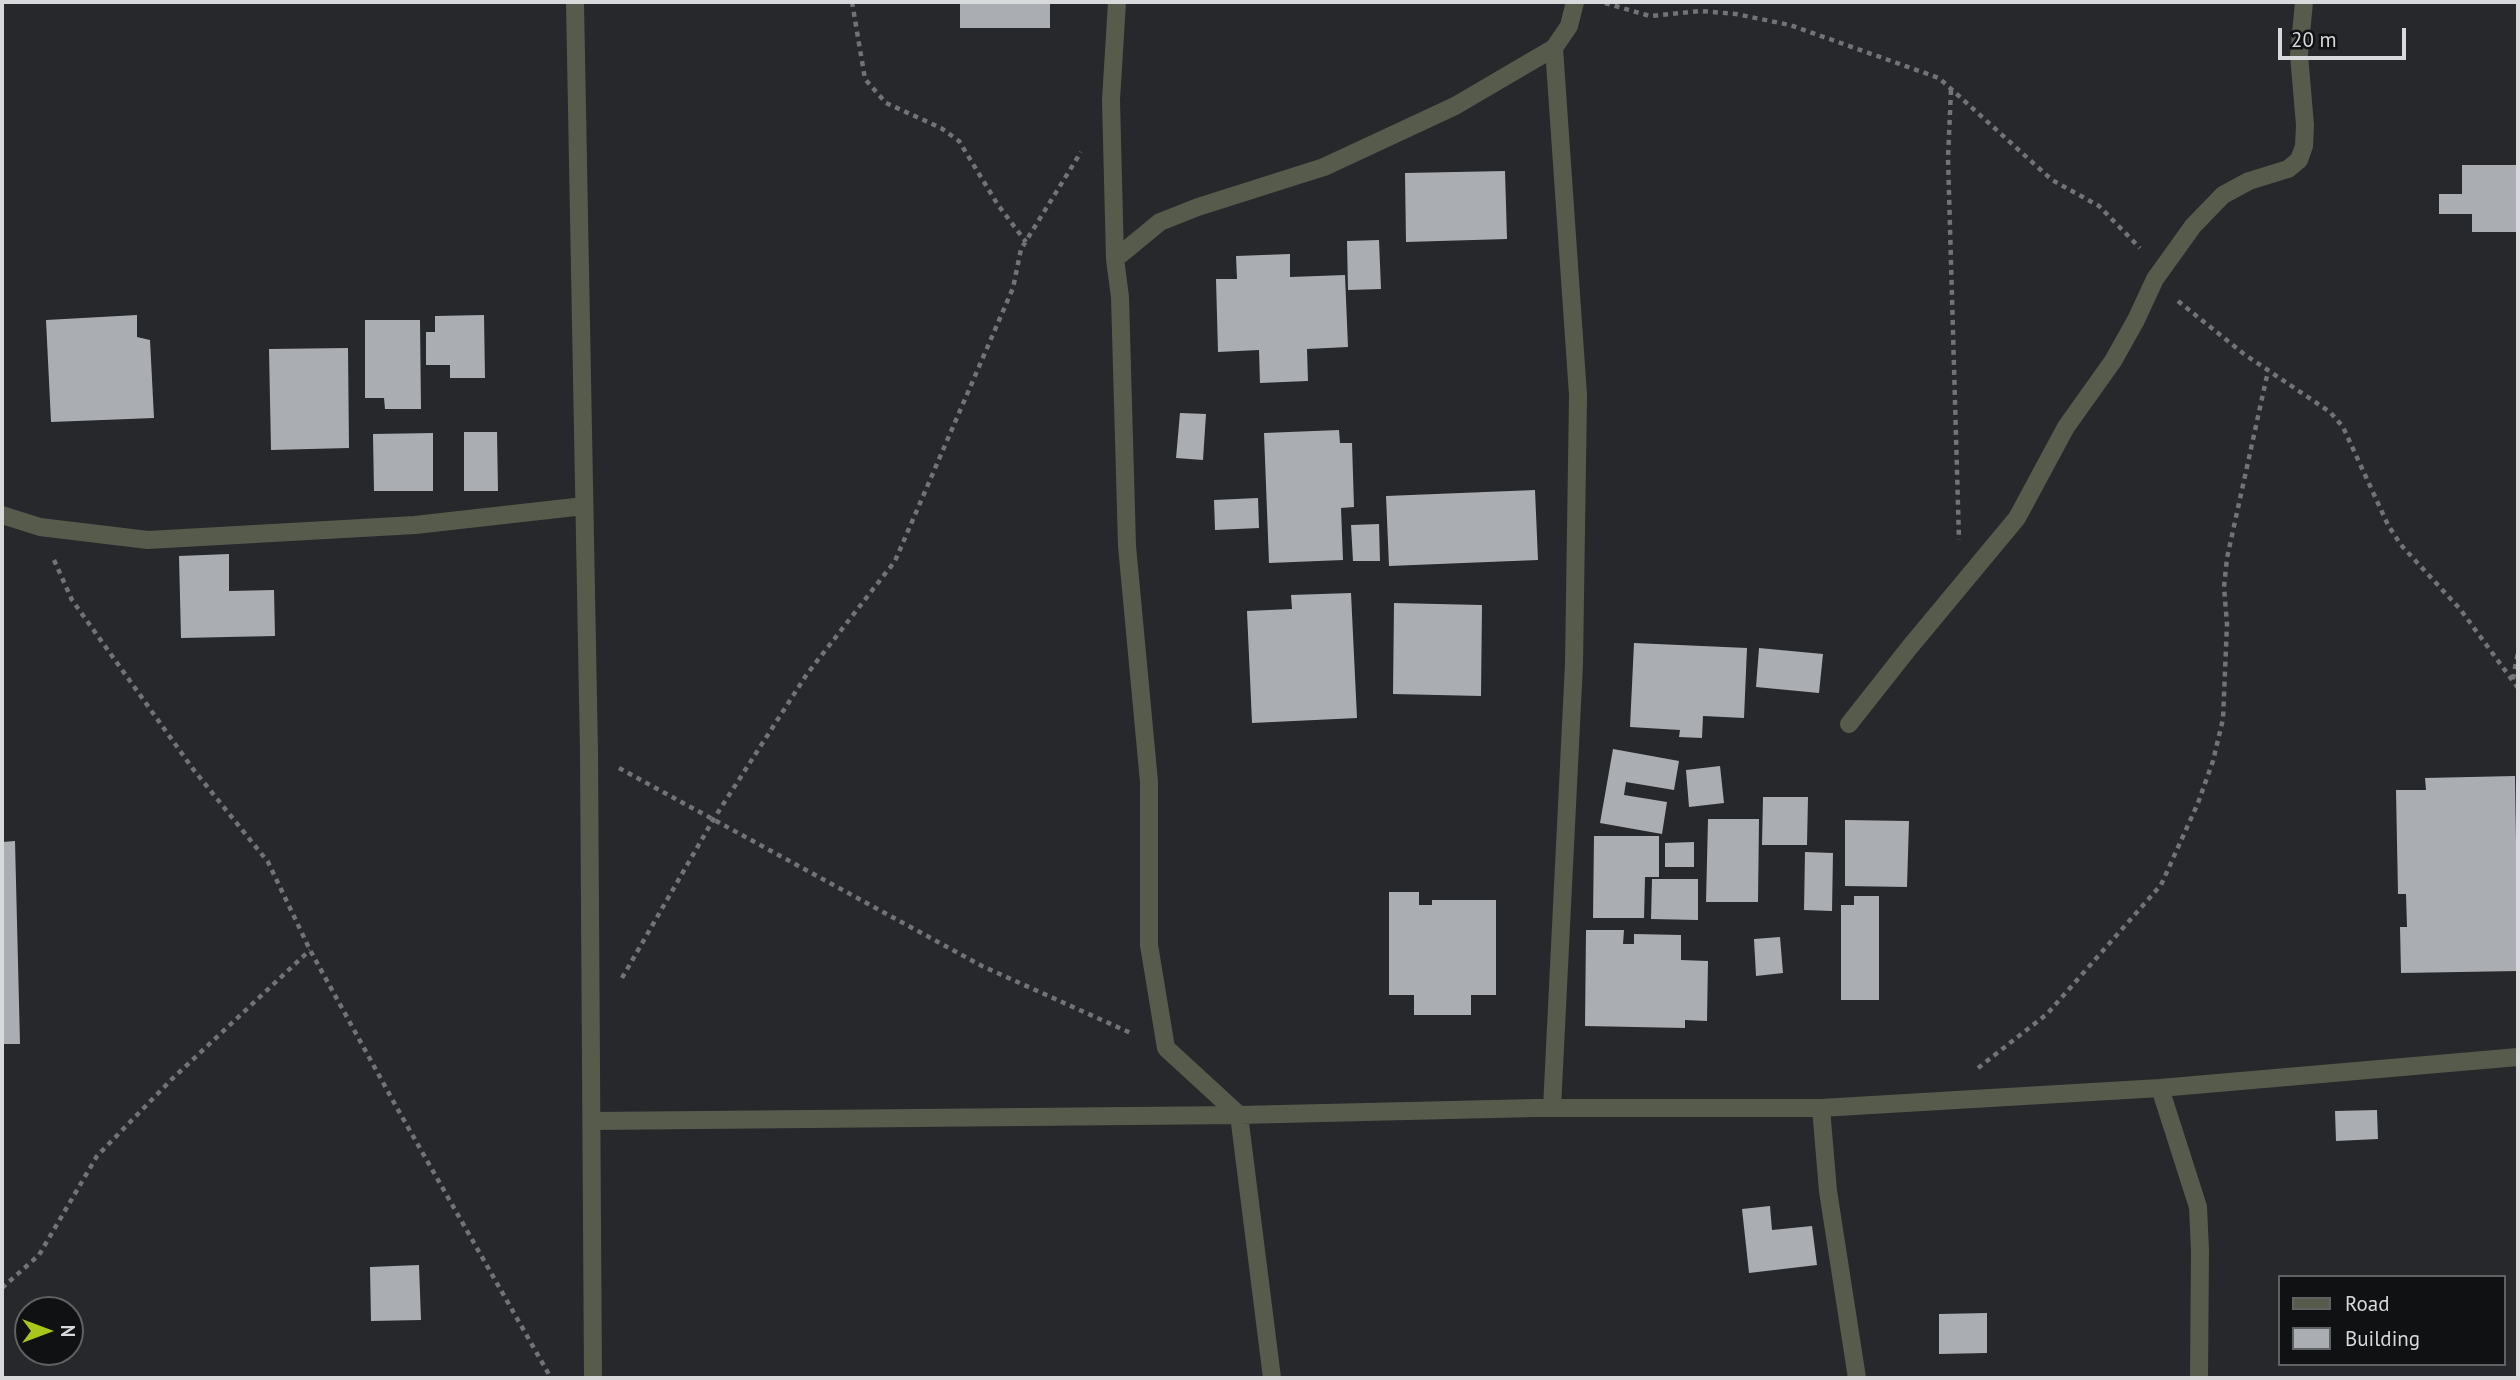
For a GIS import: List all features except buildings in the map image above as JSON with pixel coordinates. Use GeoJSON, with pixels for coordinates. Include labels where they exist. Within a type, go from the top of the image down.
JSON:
{"type":"FeatureCollection","features":[{"type":"Feature","properties":{"kind":"street"},"geometry":{"type":"LineString","coordinates":[[575,2],[589,752],[593,1378]]}},
{"type":"Feature","properties":{"kind":"street"},"geometry":{"type":"LineString","coordinates":[[1117,2],[1111,100],[1115,259],[1120,297],[1127,546],[1149,782],[1149,945],[1166,1048],[1239,1115],[1272,1378]]}},
{"type":"Feature","properties":{"kind":"street"},"geometry":{"type":"LineString","coordinates":[[1115,259],[1160,222],[1198,207],[1324,167],[1455,106],[1555,48],[1569,26],[1575,2]]}},
{"type":"Feature","properties":{"kind":"street"},"geometry":{"type":"LineString","coordinates":[[1849,724],[2017,518],[2066,427],[2113,361],[2158,274],[2193,226],[2223,195],[2249,181],[2288,169],[2299,160],[2304,146],[2305,125],[2299,55],[2304,2]]}},
{"type":"Feature","properties":{"kind":"street"},"geometry":{"type":"LineString","coordinates":[[1552,1108],[1574,664],[1578,395],[1555,48]]}},
{"type":"Feature","properties":{"kind":"street"},"geometry":{"type":"LineString","coordinates":[[2,515],[40,527],[148,540],[415,525],[584,506]]}},
{"type":"Feature","properties":{"kind":"street"},"geometry":{"type":"LineString","coordinates":[[593,1121],[1239,1115],[1552,1108],[1821,1108],[2160,1088],[2518,1057]]}},
{"type":"Feature","properties":{"kind":"street"},"geometry":{"type":"LineString","coordinates":[[2160,1088],[2198,1207],[2199,1378]]}},
{"type":"Feature","properties":{"kind":"street"},"geometry":{"type":"LineString","coordinates":[[1821,1108],[1828,1191],[1857,1378]]}},
{"type":"Feature","properties":{"kind":"path"},"geometry":{"type":"LineString","coordinates":[[852,2],[865,79],[886,103],[931,123],[959,141],[998,205],[1026,242]]}},
{"type":"Feature","properties":{"kind":"path"},"geometry":{"type":"LineString","coordinates":[[1601,2],[1650,16],[1701,11],[1736,14],[1790,25],[1938,78],[2052,180],[2099,206],[2193,314],[2268,371],[2330,412],[2343,427],[2388,525],[2422,570],[2460,610],[2518,688]]}},
{"type":"Feature","properties":{"kind":"path"},"geometry":{"type":"LineString","coordinates":[[1951,89],[1948,158],[1961,587]]}},
{"type":"Feature","properties":{"kind":"path"},"geometry":{"type":"LineString","coordinates":[[618,985],[713,820],[807,674],[895,561],[1013,288],[1021,249],[1085,145]]}},
{"type":"Feature","properties":{"kind":"path"},"geometry":{"type":"LineString","coordinates":[[1973,1071],[2047,1014],[2161,885],[2198,803],[2213,761],[2223,719],[2227,624],[2224,587],[2227,558],[2268,371]]}},
{"type":"Feature","properties":{"kind":"path"},"geometry":{"type":"LineString","coordinates":[[40,527],[72,600],[193,769],[268,862],[310,950],[551,1378]]}},
{"type":"Feature","properties":{"kind":"path"},"geometry":{"type":"LineString","coordinates":[[2513,679],[2518,652]]}},
{"type":"Feature","properties":{"kind":"path"},"geometry":{"type":"LineString","coordinates":[[589,752],[982,966],[1166,1048]]}},
{"type":"Feature","properties":{"kind":"path"},"geometry":{"type":"LineString","coordinates":[[2,1288],[39,1255],[97,1156],[172,1079],[310,950]]}}]}
